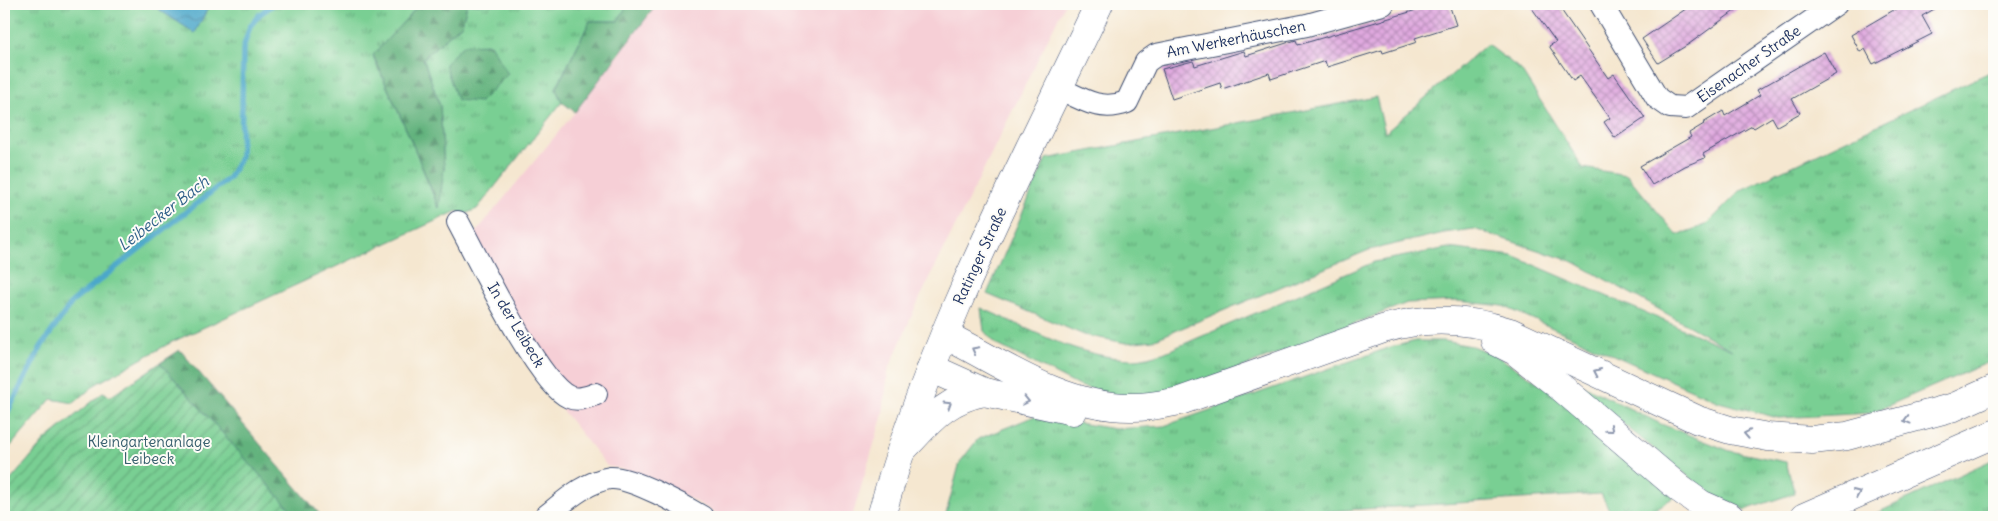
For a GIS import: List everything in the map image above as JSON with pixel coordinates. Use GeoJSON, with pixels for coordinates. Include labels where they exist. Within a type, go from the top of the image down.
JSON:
{"type":"FeatureCollection","features":[{"type":"Feature","properties":{"kind":"main road","name":"Ratinger Straße"},"geometry":{"type":"LineString","coordinates":[[881,517],[901,451],[931,368],[963,291],[1099,4]]}},
{"type":"Feature","properties":{"kind":"main road"},"geometry":{"type":"LineString","coordinates":[[945,335],[1026,378],[1061,393],[1100,404],[1129,408],[1180,401],[1383,329],[1402,324],[1436,320],[1459,320],[1489,325],[1510,332],[1698,420],[1730,430],[1768,437],[1812,440],[1847,436],[1954,407],[1994,389]]}},
{"type":"Feature","properties":{"kind":"main road"},"geometry":{"type":"LineString","coordinates":[[931,368],[984,392],[1088,414],[1128,418],[1162,415],[1197,405],[1374,342],[1403,334],[1433,330],[1469,333],[1486,337],[1515,352],[1680,489],[1701,504],[1730,517]]}},
{"type":"Feature","properties":{"kind":"main road"},"geometry":{"type":"LineString","coordinates":[[901,451],[940,410],[962,398],[984,392]]}},
{"type":"Feature","properties":{"kind":"main road"},"geometry":{"type":"LineString","coordinates":[[1809,515],[1994,434]]}},
{"type":"Feature","properties":{"kind":"street","name":"Am Werkerhäuschen"},"geometry":{"type":"LineString","coordinates":[[1060,88],[1085,101],[1104,107],[1116,106],[1127,102],[1146,62],[1156,55],[1307,25],[1383,4]]}},
{"type":"Feature","properties":{"kind":"street","name":"Eisenacher Straße"},"geometry":{"type":"LineString","coordinates":[[1601,4],[1657,98],[1670,107],[1686,108],[1836,4]]}},
{"type":"Feature","properties":{"kind":"street","name":"In der Leibeck"},"geometry":{"type":"LineString","coordinates":[[458,222],[499,300],[530,352],[551,382],[570,398],[580,399],[596,394]]}},
{"type":"Feature","properties":{"kind":"street"},"geometry":{"type":"LineString","coordinates":[[545,517],[582,489],[612,478],[627,481],[668,498],[702,517]]}},
{"type":"Feature","properties":{"kind":"shaded area"},"geometry":{"type":"Polygon","coordinates":[[[657,4],[1065,4],[915,308],[888,371],[883,414],[852,517],[723,517],[660,482],[607,466],[537,379],[463,248],[575,112],[657,4]]]}},
{"type":"Feature","properties":{"kind":"green space"},"geometry":{"type":"Polygon","coordinates":[[[4,4],[420,4],[373,56],[411,140],[438,207],[444,168],[440,106],[423,58],[462,24],[467,4],[628,4],[618,21],[590,21],[556,88],[562,102],[477,209],[463,215],[457,211],[172,342],[96,384],[74,403],[51,399],[4,454],[4,4]]]}},
{"type":"Feature","properties":{"kind":"green space"},"geometry":{"type":"Polygon","coordinates":[[[420,4],[467,4],[462,24],[423,58],[440,106],[444,168],[439,208],[373,55],[420,4]]]}},
{"type":"Feature","properties":{"kind":"green space"},"geometry":{"type":"Polygon","coordinates":[[[628,4],[657,4],[575,112],[562,102],[556,89],[590,21],[618,21],[628,4]]]}},
{"type":"Feature","properties":{"kind":"green space"},"geometry":{"type":"Polygon","coordinates":[[[490,44],[508,74],[480,102],[457,100],[445,64],[463,45],[490,44]]]}},
{"type":"Feature","properties":{"kind":"green space"},"geometry":{"type":"Polygon","coordinates":[[[1487,44],[1521,70],[1583,168],[1627,175],[1677,235],[1706,225],[1741,190],[1994,70],[1994,360],[1871,413],[1778,418],[1719,402],[1503,306],[1457,301],[1407,303],[1179,392],[1131,398],[1079,386],[996,344],[984,331],[981,308],[1055,341],[1093,354],[1133,359],[1141,358],[1163,353],[1374,262],[1448,248],[1513,256],[1732,350],[1574,262],[1474,229],[1444,233],[1369,250],[1153,340],[1126,343],[1084,335],[987,294],[1046,159],[1376,97],[1385,133],[1487,44]]]}},
{"type":"Feature","properties":{"kind":"green space"},"geometry":{"type":"Polygon","coordinates":[[[1416,341],[1444,341],[1472,346],[1495,355],[1560,396],[1674,497],[1643,517],[1613,517],[1601,494],[1235,517],[945,517],[960,462],[978,439],[1035,416],[1115,429],[1164,426],[1391,347],[1416,341]]]}},
{"type":"Feature","properties":{"kind":"green space"},"geometry":{"type":"Polygon","coordinates":[[[180,350],[322,517],[297,517],[160,363],[180,350]]]}},
{"type":"Feature","properties":{"kind":"green space","name":"Kleingartenanlage Leibeck"},"geometry":{"type":"Polygon","coordinates":[[[160,363],[297,517],[4,517],[4,488],[45,440],[104,392],[110,397],[160,363]]]}},
{"type":"Feature","properties":{"kind":"green space"},"geometry":{"type":"Polygon","coordinates":[[[1562,375],[1661,424],[1730,451],[1786,462],[1795,493],[1745,510],[1709,493],[1562,375]]]}},
{"type":"Feature","properties":{"kind":"green space"},"geometry":{"type":"Polygon","coordinates":[[[1994,459],[1994,512],[1983,517],[1868,517],[1994,459]]]}},
{"type":"Feature","properties":{"kind":"water"},"geometry":{"type":"Polygon","coordinates":[[[150,4],[210,4],[195,33],[150,4]]]}},
{"type":"Feature","properties":{"kind":"building"},"geometry":{"type":"Polygon","coordinates":[[[1437,4],[1449,4],[1456,25],[1415,38],[1417,42],[1383,53],[1382,50],[1327,67],[1325,61],[1271,79],[1269,73],[1222,89],[1220,83],[1172,99],[1162,69],[1193,61],[1195,66],[1244,51],[1246,56],[1296,40],[1298,45],[1437,4]]]}},
{"type":"Feature","properties":{"kind":"building"},"geometry":{"type":"Polygon","coordinates":[[[1529,4],[1557,4],[1608,78],[1614,74],[1645,118],[1615,138],[1604,122],[1610,118],[1580,76],[1573,81],[1549,46],[1556,42],[1529,4]]]}},
{"type":"Feature","properties":{"kind":"building"},"geometry":{"type":"Polygon","coordinates":[[[1693,4],[1744,4],[1689,44],[1658,63],[1642,39],[1693,4]]]}},
{"type":"Feature","properties":{"kind":"building"},"geometry":{"type":"Polygon","coordinates":[[[1904,4],[1943,4],[1922,16],[1932,34],[1873,64],[1865,49],[1860,52],[1851,35],[1904,4]]]}},
{"type":"Feature","properties":{"kind":"building"},"geometry":{"type":"Polygon","coordinates":[[[1824,52],[1836,74],[1792,99],[1800,113],[1777,126],[1772,117],[1754,128],[1752,126],[1703,154],[1705,158],[1685,166],[1652,185],[1640,166],[1691,137],[1689,133],[1703,123],[1723,111],[1725,116],[1760,95],[1757,90],[1824,52]]]}},
{"type":"Feature","properties":{"kind":"waterway","name":"Leibecker Bach"},"geometry":{"type":"LineString","coordinates":[[4,419],[41,347],[72,302],[229,178],[241,156],[243,49],[250,26],[260,14],[274,4]]}}]}
